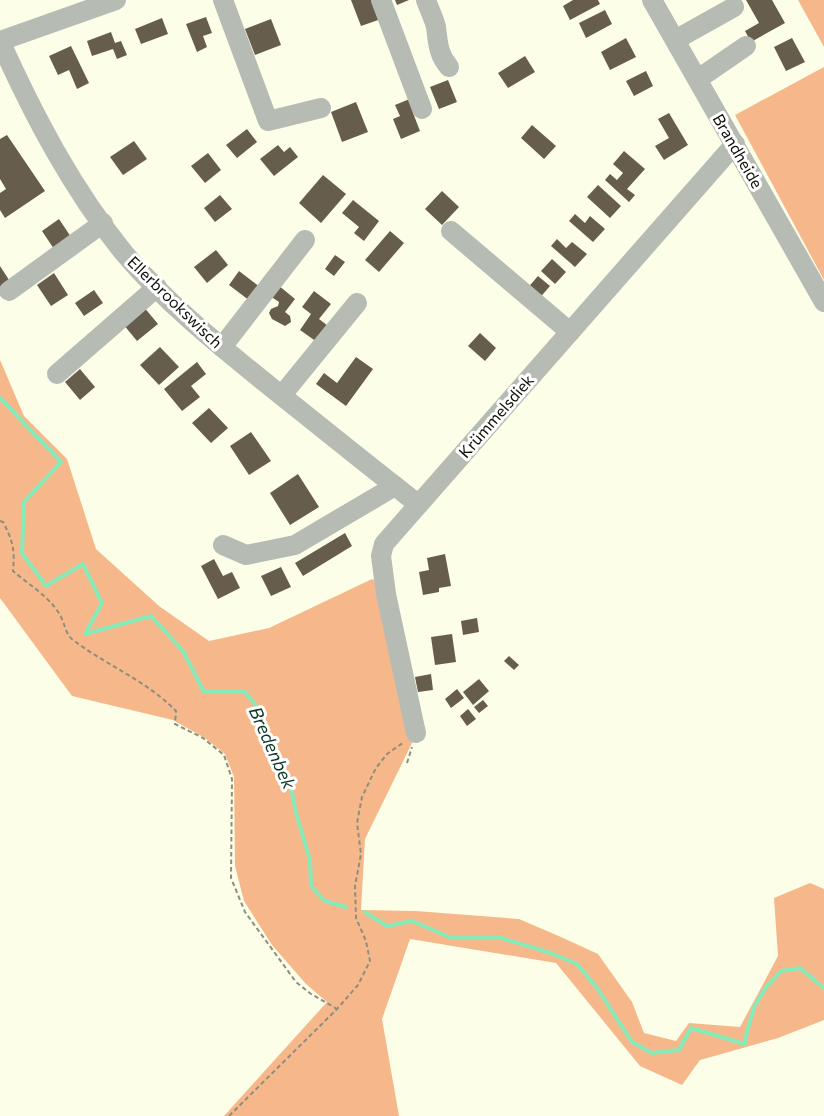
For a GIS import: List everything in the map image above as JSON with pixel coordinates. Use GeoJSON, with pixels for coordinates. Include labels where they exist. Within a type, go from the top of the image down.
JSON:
{"type":"FeatureCollection","features":[{"type":"Feature","properties":{"kind":"street"},"geometry":{"type":"LineString","coordinates":[[0,41],[116,0]]}},
{"type":"Feature","properties":{"kind":"street"},"geometry":{"type":"LineString","coordinates":[[223,0],[268,121],[321,108]]}},
{"type":"Feature","properties":{"kind":"street"},"geometry":{"type":"LineString","coordinates":[[381,0],[422,110]]}},
{"type":"Feature","properties":{"kind":"street"},"geometry":{"type":"LineString","coordinates":[[426,0],[436,25],[438,49],[449,67]]}},
{"type":"Feature","properties":{"kind":"street","name":"Brandheide"},"geometry":{"type":"LineString","coordinates":[[652,0],[824,302]]}},
{"type":"Feature","properties":{"kind":"street"},"geometry":{"type":"LineString","coordinates":[[675,40],[734,7]]}},
{"type":"Feature","properties":{"kind":"street","name":"Ellerbrookswisch"},"geometry":{"type":"LineString","coordinates":[[0,41],[38,122],[61,163],[125,253],[157,287],[222,347],[418,504]]}},
{"type":"Feature","properties":{"kind":"street"},"geometry":{"type":"LineString","coordinates":[[698,79],[746,46]]}},
{"type":"Feature","properties":{"kind":"street","name":"Krümmelsdiek"},"geometry":{"type":"LineString","coordinates":[[416,733],[386,594],[381,556],[384,544],[735,144]]}},
{"type":"Feature","properties":{"kind":"street"},"geometry":{"type":"LineString","coordinates":[[9,291],[103,224]]}},
{"type":"Feature","properties":{"kind":"street"},"geometry":{"type":"LineString","coordinates":[[452,231],[570,332]]}},
{"type":"Feature","properties":{"kind":"street"},"geometry":{"type":"LineString","coordinates":[[222,347],[305,240]]}},
{"type":"Feature","properties":{"kind":"street"},"geometry":{"type":"LineString","coordinates":[[57,374],[157,287]]}},
{"type":"Feature","properties":{"kind":"street"},"geometry":{"type":"LineString","coordinates":[[282,395],[357,303]]}},
{"type":"Feature","properties":{"kind":"street"},"geometry":{"type":"LineString","coordinates":[[223,545],[246,555],[295,545],[395,486]]}},
{"type":"Feature","properties":{"kind":"path"},"geometry":{"type":"LineString","coordinates":[[0,521],[3,522],[12,541],[13,571],[43,596],[60,614],[69,638],[161,695],[176,711],[175,724],[203,738],[224,755],[232,779],[231,878],[245,912],[296,982],[337,1009]]}},
{"type":"Feature","properties":{"kind":"path"},"geometry":{"type":"LineString","coordinates":[[229,1116],[337,1009],[358,985],[370,961],[366,941],[356,918],[355,886],[361,854],[357,823],[362,797],[376,768],[387,754],[416,733]]}},
{"type":"Feature","properties":{"kind":"shaded area"},"geometry":{"type":"Polygon","coordinates":[[[798,0],[824,0],[824,47],[798,0]]]}},
{"type":"Feature","properties":{"kind":"shaded area"},"geometry":{"type":"Polygon","coordinates":[[[824,67],[824,280],[735,115],[824,67]]]}},
{"type":"Feature","properties":{"kind":"shaded area"},"geometry":{"type":"Polygon","coordinates":[[[0,360],[24,416],[67,459],[96,549],[159,606],[209,641],[269,628],[372,579],[380,583],[412,743],[365,839],[361,910],[416,911],[519,919],[598,954],[632,1002],[644,1033],[676,1041],[689,1023],[740,1027],[778,956],[774,898],[810,883],[824,889],[824,1020],[778,1038],[700,1060],[682,1085],[640,1066],[556,963],[410,939],[382,1019],[399,1116],[224,1116],[327,1002],[306,984],[272,945],[244,901],[235,866],[234,777],[225,754],[205,738],[173,720],[72,696],[0,598],[0,360]]]}},
{"type":"Feature","properties":{"kind":"building"},"geometry":{"type":"Polygon","coordinates":[[[351,0],[374,0],[381,19],[361,26],[351,0]]]}},
{"type":"Feature","properties":{"kind":"building"},"geometry":{"type":"Polygon","coordinates":[[[395,0],[409,0],[397,5],[395,0]]]}},
{"type":"Feature","properties":{"kind":"building"},"geometry":{"type":"Polygon","coordinates":[[[573,0],[598,0],[600,4],[570,20],[563,6],[573,0]]]}},
{"type":"Feature","properties":{"kind":"building"},"geometry":{"type":"Polygon","coordinates":[[[746,0],[772,0],[785,23],[751,42],[745,31],[759,23],[746,0]]]}},
{"type":"Feature","properties":{"kind":"building"},"geometry":{"type":"Polygon","coordinates":[[[605,10],[612,24],[586,38],[579,23],[605,10]]]}},
{"type":"Feature","properties":{"kind":"building"},"geometry":{"type":"Polygon","coordinates":[[[206,17],[212,33],[203,36],[207,47],[197,52],[186,24],[206,17]]]}},
{"type":"Feature","properties":{"kind":"building"},"geometry":{"type":"Polygon","coordinates":[[[162,18],[168,34],[141,44],[135,29],[162,18]]]}},
{"type":"Feature","properties":{"kind":"building"},"geometry":{"type":"Polygon","coordinates":[[[271,19],[281,45],[255,55],[245,29],[271,19]]]}},
{"type":"Feature","properties":{"kind":"building"},"geometry":{"type":"Polygon","coordinates":[[[111,32],[115,43],[121,41],[127,55],[117,59],[113,49],[92,56],[87,41],[111,32]]]}},
{"type":"Feature","properties":{"kind":"building"},"geometry":{"type":"Polygon","coordinates":[[[626,38],[636,57],[610,70],[601,52],[626,38]]]}},
{"type":"Feature","properties":{"kind":"building"},"geometry":{"type":"Polygon","coordinates":[[[792,38],[805,62],[786,71],[774,47],[792,38]]]}},
{"type":"Feature","properties":{"kind":"building"},"geometry":{"type":"Polygon","coordinates":[[[71,46],[89,83],[77,89],[69,70],[58,75],[49,56],[71,46]]]}},
{"type":"Feature","properties":{"kind":"building"},"geometry":{"type":"Polygon","coordinates":[[[525,56],[535,72],[508,88],[498,73],[525,56]]]}},
{"type":"Feature","properties":{"kind":"building"},"geometry":{"type":"Polygon","coordinates":[[[646,71],[653,86],[634,96],[626,81],[646,71]]]}},
{"type":"Feature","properties":{"kind":"building"},"geometry":{"type":"Polygon","coordinates":[[[448,80],[457,102],[439,109],[430,87],[448,80]]]}},
{"type":"Feature","properties":{"kind":"building"},"geometry":{"type":"Polygon","coordinates":[[[412,98],[417,110],[413,113],[420,131],[401,139],[393,119],[400,116],[395,105],[412,98]]]}},
{"type":"Feature","properties":{"kind":"building"},"geometry":{"type":"Polygon","coordinates":[[[356,102],[368,132],[342,142],[331,112],[356,102]]]}},
{"type":"Feature","properties":{"kind":"building"},"geometry":{"type":"Polygon","coordinates":[[[669,113],[688,145],[664,160],[655,146],[669,138],[658,119],[669,113]]]}},
{"type":"Feature","properties":{"kind":"building"},"geometry":{"type":"Polygon","coordinates":[[[532,125],[556,146],[544,159],[521,138],[532,125]]]}},
{"type":"Feature","properties":{"kind":"building"},"geometry":{"type":"Polygon","coordinates":[[[247,129],[257,142],[237,158],[226,145],[247,129]]]}},
{"type":"Feature","properties":{"kind":"building"},"geometry":{"type":"Polygon","coordinates":[[[7,135],[45,191],[5,218],[0,210],[0,193],[6,189],[0,179],[0,139],[7,135]]]}},
{"type":"Feature","properties":{"kind":"building"},"geometry":{"type":"Polygon","coordinates":[[[134,141],[147,159],[123,175],[110,157],[134,141]]]}},
{"type":"Feature","properties":{"kind":"building"},"geometry":{"type":"Polygon","coordinates":[[[278,145],[284,152],[290,147],[298,157],[274,176],[260,159],[278,145]]]}},
{"type":"Feature","properties":{"kind":"building"},"geometry":{"type":"Polygon","coordinates":[[[624,151],[645,169],[627,189],[635,195],[629,202],[605,180],[610,174],[617,180],[623,173],[613,164],[624,151]]]}},
{"type":"Feature","properties":{"kind":"building"},"geometry":{"type":"Polygon","coordinates":[[[208,153],[221,170],[205,183],[191,166],[208,153]]]}},
{"type":"Feature","properties":{"kind":"building"},"geometry":{"type":"Polygon","coordinates":[[[323,175],[346,194],[321,223],[299,203],[323,175]]]}},
{"type":"Feature","properties":{"kind":"building"},"geometry":{"type":"Polygon","coordinates":[[[598,185],[621,206],[610,218],[587,197],[598,185]]]}},
{"type":"Feature","properties":{"kind":"building"},"geometry":{"type":"Polygon","coordinates":[[[442,191],[459,207],[442,225],[425,209],[442,191]]]}},
{"type":"Feature","properties":{"kind":"building"},"geometry":{"type":"Polygon","coordinates":[[[220,195],[232,209],[215,222],[204,208],[220,195]]]}},
{"type":"Feature","properties":{"kind":"building"},"geometry":{"type":"Polygon","coordinates":[[[353,200],[379,221],[364,241],[354,233],[359,227],[342,213],[353,200]]]}},
{"type":"Feature","properties":{"kind":"building"},"geometry":{"type":"Polygon","coordinates":[[[575,214],[585,223],[590,216],[605,229],[593,242],[569,221],[575,214]]]}},
{"type":"Feature","properties":{"kind":"building"},"geometry":{"type":"Polygon","coordinates":[[[59,219],[73,240],[56,252],[42,231],[59,219]]]}},
{"type":"Feature","properties":{"kind":"building"},"geometry":{"type":"Polygon","coordinates":[[[390,231],[404,243],[379,272],[365,260],[390,231]]]}},
{"type":"Feature","properties":{"kind":"building"},"geometry":{"type":"Polygon","coordinates":[[[557,239],[566,248],[572,242],[587,254],[575,267],[551,246],[557,239]]]}},
{"type":"Feature","properties":{"kind":"building"},"geometry":{"type":"Polygon","coordinates":[[[216,250],[228,265],[207,283],[194,267],[216,250]]]}},
{"type":"Feature","properties":{"kind":"building"},"geometry":{"type":"Polygon","coordinates":[[[335,255],[345,262],[334,276],[325,269],[335,255]]]}},
{"type":"Feature","properties":{"kind":"building"},"geometry":{"type":"Polygon","coordinates":[[[552,259],[566,272],[555,284],[541,271],[552,259]]]}},
{"type":"Feature","properties":{"kind":"building"},"geometry":{"type":"Polygon","coordinates":[[[0,266],[11,283],[0,290],[0,266]]]}},
{"type":"Feature","properties":{"kind":"building"},"geometry":{"type":"Polygon","coordinates":[[[239,271],[260,287],[250,301],[229,285],[239,271]]]}},
{"type":"Feature","properties":{"kind":"building"},"geometry":{"type":"Polygon","coordinates":[[[54,273],[68,295],[51,306],[37,285],[54,273]]]}},
{"type":"Feature","properties":{"kind":"building"},"geometry":{"type":"Polygon","coordinates":[[[538,276],[550,286],[537,301],[525,291],[538,276]]]}},
{"type":"Feature","properties":{"kind":"building"},"geometry":{"type":"Polygon","coordinates":[[[278,285],[295,299],[285,312],[290,316],[291,322],[285,326],[272,319],[269,313],[271,309],[278,306],[279,302],[270,296],[278,285]]]}},
{"type":"Feature","properties":{"kind":"building"},"geometry":{"type":"Polygon","coordinates":[[[94,290],[103,303],[84,316],[75,303],[94,290]]]}},
{"type":"Feature","properties":{"kind":"building"},"geometry":{"type":"Polygon","coordinates":[[[314,291],[331,304],[319,319],[328,326],[317,342],[300,330],[311,314],[302,307],[314,291]]]}},
{"type":"Feature","properties":{"kind":"building"},"geometry":{"type":"Polygon","coordinates":[[[143,306],[158,324],[137,341],[123,324],[143,306]]]}},
{"type":"Feature","properties":{"kind":"building"},"geometry":{"type":"Polygon","coordinates":[[[480,333],[496,348],[485,361],[468,346],[480,333]]]}},
{"type":"Feature","properties":{"kind":"building"},"geometry":{"type":"Polygon","coordinates":[[[160,347],[179,367],[159,385],[140,365],[160,347]]]}},
{"type":"Feature","properties":{"kind":"building"},"geometry":{"type":"Polygon","coordinates":[[[356,357],[373,369],[346,406],[316,384],[324,373],[337,383],[356,357]]]}},
{"type":"Feature","properties":{"kind":"building"},"geometry":{"type":"Polygon","coordinates":[[[197,362],[206,374],[191,386],[200,397],[182,411],[164,389],[197,362]]]}},
{"type":"Feature","properties":{"kind":"building"},"geometry":{"type":"Polygon","coordinates":[[[80,369],[95,387],[80,400],[65,382],[80,369]]]}},
{"type":"Feature","properties":{"kind":"building"},"geometry":{"type":"Polygon","coordinates":[[[209,408],[228,428],[211,443],[192,423],[209,408]]]}},
{"type":"Feature","properties":{"kind":"building"},"geometry":{"type":"Polygon","coordinates":[[[251,432],[271,461],[249,475],[230,446],[251,432]]]}},
{"type":"Feature","properties":{"kind":"building"},"geometry":{"type":"Polygon","coordinates":[[[298,474],[319,507],[290,525],[270,493],[298,474]]]}},
{"type":"Feature","properties":{"kind":"building"},"geometry":{"type":"Polygon","coordinates":[[[345,533],[352,546],[303,576],[295,563],[345,533]]]}},
{"type":"Feature","properties":{"kind":"building"},"geometry":{"type":"Polygon","coordinates":[[[445,554],[451,586],[439,588],[439,592],[423,595],[419,572],[429,570],[427,558],[445,554]]]}},
{"type":"Feature","properties":{"kind":"building"},"geometry":{"type":"Polygon","coordinates":[[[214,559],[223,576],[232,572],[240,588],[218,599],[201,566],[214,559]]]}},
{"type":"Feature","properties":{"kind":"building"},"geometry":{"type":"Polygon","coordinates":[[[281,567],[291,587],[271,596],[261,576],[281,567]]]}},
{"type":"Feature","properties":{"kind":"building"},"geometry":{"type":"Polygon","coordinates":[[[477,618],[479,632],[463,635],[461,621],[477,618]]]}},
{"type":"Feature","properties":{"kind":"building"},"geometry":{"type":"Polygon","coordinates":[[[452,634],[456,662],[435,665],[431,637],[452,634]]]}},
{"type":"Feature","properties":{"kind":"building"},"geometry":{"type":"Polygon","coordinates":[[[509,656],[519,665],[514,670],[504,661],[509,656]]]}},
{"type":"Feature","properties":{"kind":"building"},"geometry":{"type":"Polygon","coordinates":[[[431,674],[433,690],[418,692],[415,677],[431,674]]]}},
{"type":"Feature","properties":{"kind":"building"},"geometry":{"type":"Polygon","coordinates":[[[479,679],[489,691],[473,705],[463,692],[479,679]]]}},
{"type":"Feature","properties":{"kind":"building"},"geometry":{"type":"Polygon","coordinates":[[[457,689],[464,698],[451,708],[445,699],[457,689]]]}},
{"type":"Feature","properties":{"kind":"building"},"geometry":{"type":"Polygon","coordinates":[[[483,700],[488,706],[479,713],[474,707],[483,700]]]}},
{"type":"Feature","properties":{"kind":"building"},"geometry":{"type":"Polygon","coordinates":[[[468,709],[476,719],[467,726],[460,716],[468,709]]]}},
{"type":"Feature","properties":{"kind":"waterway","name":"Bredenbek"},"geometry":{"type":"LineString","coordinates":[[0,398],[61,462],[24,502],[22,553],[46,586],[83,564],[102,603],[85,634],[151,616],[183,651],[204,692],[244,691],[259,709],[291,787],[310,860],[311,886],[325,901],[346,907]]}},
{"type":"Feature","properties":{"kind":"waterway","name":"Bredenbek"},"geometry":{"type":"LineString","coordinates":[[365,912],[387,926],[412,921],[452,938],[498,937],[548,952],[577,964],[597,988],[632,1042],[652,1053],[679,1050],[691,1028],[745,1044],[755,1005],[767,986],[781,971],[800,968],[824,988]]}}]}
